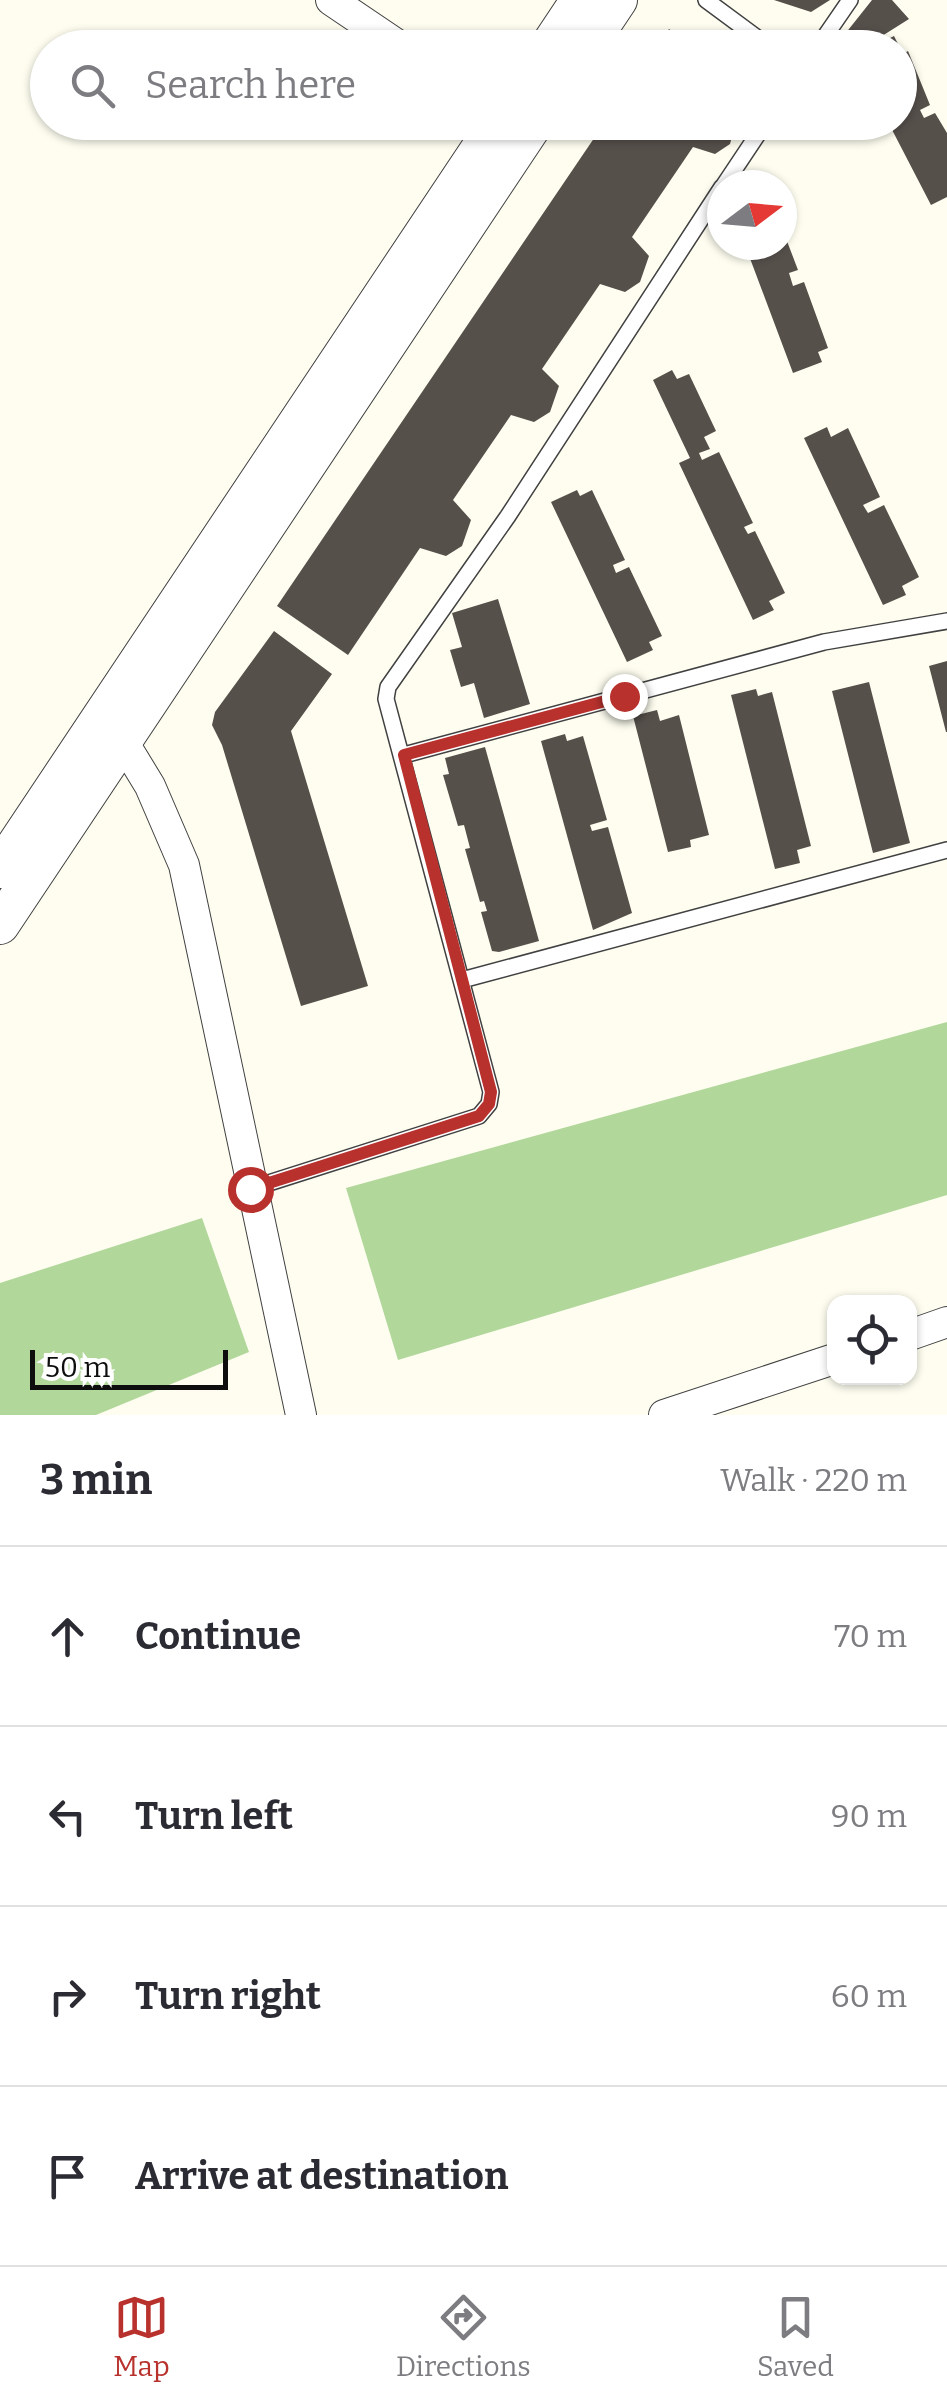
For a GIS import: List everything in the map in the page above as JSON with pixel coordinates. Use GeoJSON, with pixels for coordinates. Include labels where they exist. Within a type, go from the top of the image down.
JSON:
{"type":"FeatureCollection","features":[{"type":"Feature","properties":{"kind":"street"},"geometry":{"type":"LineString","coordinates":[[331,0],[375,30]]}},
{"type":"Feature","properties":{"kind":"street"},"geometry":{"type":"LineString","coordinates":[[560,30],[580,0]]}},
{"type":"Feature","properties":{"kind":"street"},"geometry":{"type":"LineString","coordinates":[[598,30],[618,0]]}},
{"type":"Feature","properties":{"kind":"street"},"geometry":{"type":"LineString","coordinates":[[0,870],[486,140]]}},
{"type":"Feature","properties":{"kind":"street"},"geometry":{"type":"LineString","coordinates":[[0,925],[523,140]]}},
{"type":"Feature","properties":{"kind":"street"},"geometry":{"type":"LineString","coordinates":[[122,740],[150,786],[184,865],[301,1415]]}},
{"type":"Feature","properties":{"kind":"street"},"geometry":{"type":"LineString","coordinates":[[917,1332],[947,1322]]}},
{"type":"Feature","properties":{"kind":"street"},"geometry":{"type":"LineString","coordinates":[[664,1415],[827,1361]]}},
{"type":"Feature","properties":{"kind":"lane"},"geometry":{"type":"LineString","coordinates":[[706,0],[747,30]]}},
{"type":"Feature","properties":{"kind":"lane"},"geometry":{"type":"LineString","coordinates":[[829,30],[850,0]]}},
{"type":"Feature","properties":{"kind":"lane"},"geometry":{"type":"LineString","coordinates":[[734,170],[754,140]]}},
{"type":"Feature","properties":{"kind":"lane"},"geometry":{"type":"LineString","coordinates":[[250,1189],[479,1116],[489,1104],[491,1092],[386,698],[394,674],[508,516],[707,211]]}},
{"type":"Feature","properties":{"kind":"lane"},"geometry":{"type":"LineString","coordinates":[[404,755],[824,642],[947,621]]}},
{"type":"Feature","properties":{"kind":"lane"},"geometry":{"type":"LineString","coordinates":[[462,980],[947,850]]}},
{"type":"Feature","properties":{"kind":"green space"},"geometry":{"type":"Polygon","coordinates":[[[947,1022],[947,1195],[398,1360],[346,1188],[947,1022]]]}},
{"type":"Feature","properties":{"kind":"green space"},"geometry":{"type":"Polygon","coordinates":[[[202,1218],[249,1352],[96,1415],[0,1415],[0,1283],[202,1218]]]}},
{"type":"Feature","properties":{"kind":"building"},"geometry":{"type":"Polygon","coordinates":[[[774,0],[830,0],[811,12],[774,0]]]}},
{"type":"Feature","properties":{"kind":"building"},"geometry":{"type":"Polygon","coordinates":[[[872,0],[892,0],[909,19],[892,30],[848,30],[872,0]]]}},
{"type":"Feature","properties":{"kind":"building"},"geometry":{"type":"Polygon","coordinates":[[[917,73],[930,105],[920,110],[924,118],[935,113],[947,133],[947,197],[931,205],[897,140],[917,140],[917,73]]]}},
{"type":"Feature","properties":{"kind":"building"},"geometry":{"type":"Polygon","coordinates":[[[593,140],[731,140],[715,154],[693,147],[632,237],[649,256],[640,282],[625,292],[600,284],[542,369],[559,386],[550,412],[534,422],[511,415],[453,500],[471,520],[462,546],[446,556],[420,548],[348,655],[277,606],[593,140]]]}},
{"type":"Feature","properties":{"kind":"building"},"geometry":{"type":"Polygon","coordinates":[[[751,260],[794,260],[798,270],[789,273],[793,286],[804,282],[828,348],[818,352],[822,362],[793,373],[751,260]]]}},
{"type":"Feature","properties":{"kind":"building"},"geometry":{"type":"Polygon","coordinates":[[[672,370],[677,379],[689,374],[716,431],[704,437],[710,449],[699,453],[702,460],[719,452],[753,523],[744,527],[748,534],[755,531],[785,593],[769,601],[774,610],[753,620],[679,463],[690,458],[653,380],[672,370]]]}},
{"type":"Feature","properties":{"kind":"building"},"geometry":{"type":"Polygon","coordinates":[[[827,427],[831,437],[848,428],[880,497],[863,505],[868,513],[884,505],[919,577],[902,586],[906,595],[883,605],[804,438],[827,427]]]}},
{"type":"Feature","properties":{"kind":"building"},"geometry":{"type":"Polygon","coordinates":[[[577,490],[580,496],[592,490],[625,560],[613,565],[616,573],[629,567],[662,636],[649,642],[653,650],[627,662],[551,502],[577,490]]]}},
{"type":"Feature","properties":{"kind":"building"},"geometry":{"type":"Polygon","coordinates":[[[498,599],[530,704],[484,718],[474,683],[461,687],[450,650],[462,647],[452,613],[498,599]]]}},
{"type":"Feature","properties":{"kind":"building"},"geometry":{"type":"Polygon","coordinates":[[[274,631],[332,674],[291,731],[368,986],[301,1006],[222,745],[212,725],[215,712],[274,631]]]}},
{"type":"Feature","properties":{"kind":"building"},"geometry":{"type":"Polygon","coordinates":[[[947,661],[947,732],[946,732],[929,666],[947,661]]]}},
{"type":"Feature","properties":{"kind":"building"},"geometry":{"type":"Polygon","coordinates":[[[869,682],[910,843],[873,853],[832,691],[869,682]]]}},
{"type":"Feature","properties":{"kind":"building"},"geometry":{"type":"Polygon","coordinates":[[[756,689],[758,696],[772,692],[811,846],[797,850],[800,863],[775,869],[731,695],[756,689]]]}},
{"type":"Feature","properties":{"kind":"building"},"geometry":{"type":"Polygon","coordinates":[[[657,710],[660,721],[679,715],[709,835],[690,840],[691,847],[668,852],[633,716],[657,710]]]}},
{"type":"Feature","properties":{"kind":"building"},"geometry":{"type":"Polygon","coordinates":[[[565,734],[567,741],[583,736],[607,820],[590,825],[592,831],[608,827],[632,913],[593,930],[541,741],[565,734]]]}},
{"type":"Feature","properties":{"kind":"building"},"geometry":{"type":"Polygon","coordinates":[[[485,747],[539,941],[499,952],[492,951],[481,912],[487,911],[484,901],[480,902],[465,849],[470,848],[464,825],[458,826],[443,775],[449,774],[445,758],[485,747]]]}},
{"type":"Feature","properties":{"kind":"route"},"geometry":{"type":"LineString","coordinates":[[250,1189],[479,1116],[489,1104],[491,1092],[404,755],[624,696]]}}]}
